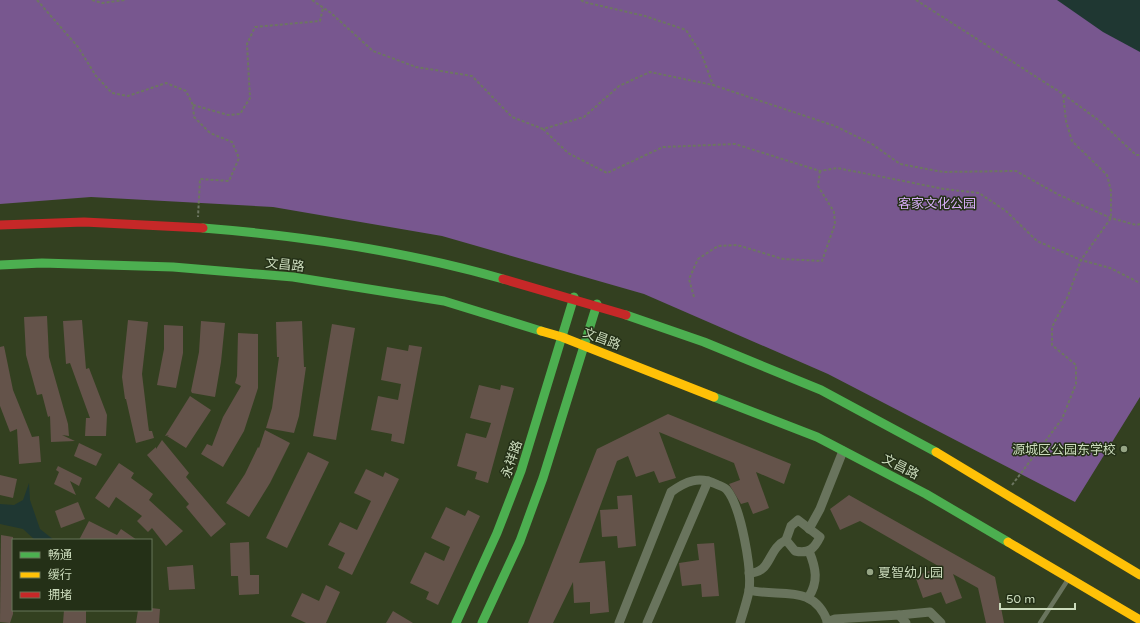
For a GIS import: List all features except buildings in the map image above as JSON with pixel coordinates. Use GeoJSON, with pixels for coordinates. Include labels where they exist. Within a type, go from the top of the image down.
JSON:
{"type":"FeatureCollection","features":[{"type":"Feature","properties":{"kind":"street","name":"文昌路"},"geometry":{"type":"LineString","coordinates":[[0,224],[45,222],[134,222],[198,227],[344,243],[456,267],[597,304],[709,343],[832,394],[958,465],[1140,575]]}},
{"type":"Feature","properties":{"kind":"street","name":"文昌路"},"geometry":{"type":"LineString","coordinates":[[0,265],[42,264],[173,267],[293,277],[444,301],[562,337],[817,437],[926,494],[1070,577],[1140,620]]}},
{"type":"Feature","properties":{"kind":"street","name":"永祥路"},"geometry":{"type":"LineString","coordinates":[[456,623],[497,533],[521,471],[574,297]]}},
{"type":"Feature","properties":{"kind":"street"},"geometry":{"type":"LineString","coordinates":[[482,623],[520,541],[543,478],[597,304]]}},
{"type":"Feature","properties":{"kind":"street"},"geometry":{"type":"LineString","coordinates":[[809,529],[820,508],[843,451]]}},
{"type":"Feature","properties":{"kind":"street"},"geometry":{"type":"LineString","coordinates":[[618,623],[672,492],[684,483],[692,480],[708,481],[726,489],[733,500],[742,527],[749,573],[749,590],[740,623]]}},
{"type":"Feature","properties":{"kind":"street"},"geometry":{"type":"LineString","coordinates":[[647,623],[708,481]]}},
{"type":"Feature","properties":{"kind":"street"},"geometry":{"type":"LineString","coordinates":[[749,573],[757,573],[764,568],[774,550],[779,543],[786,540],[792,526],[798,520],[820,537],[809,551]]}},
{"type":"Feature","properties":{"kind":"street"},"geometry":{"type":"LineString","coordinates":[[786,540],[796,551],[809,551]]}},
{"type":"Feature","properties":{"kind":"street"},"geometry":{"type":"LineString","coordinates":[[808,598],[816,584],[816,573],[809,551]]}},
{"type":"Feature","properties":{"kind":"street"},"geometry":{"type":"LineString","coordinates":[[749,590],[766,593],[792,592],[808,598],[818,606],[827,622],[835,619],[930,612],[941,623]]}},
{"type":"Feature","properties":{"kind":"street"},"geometry":{"type":"LineString","coordinates":[[899,615],[906,623]]}},
{"type":"Feature","properties":{"kind":"lane"},"geometry":{"type":"LineString","coordinates":[[1040,623],[1070,577]]}},
{"type":"Feature","properties":{"kind":"path"},"geometry":{"type":"LineString","coordinates":[[37,0],[78,47],[96,76],[112,93],[128,96],[166,83],[186,91],[193,105],[194,117],[210,133],[232,142],[239,158],[229,181],[200,179],[198,227]]}},
{"type":"Feature","properties":{"kind":"path"},"geometry":{"type":"LineString","coordinates":[[92,0],[102,3],[125,0]]}},
{"type":"Feature","properties":{"kind":"path"},"geometry":{"type":"LineString","coordinates":[[312,0],[373,51],[416,67],[472,76],[512,117],[543,129],[568,153],[607,173],[663,147],[735,144],[820,171],[837,168],[944,189],[979,193],[1006,211],[1037,241],[1081,260],[1110,268],[1140,283]]}},
{"type":"Feature","properties":{"kind":"path"},"geometry":{"type":"LineString","coordinates":[[581,0],[584,2],[645,16],[686,30],[702,55],[713,85]]}},
{"type":"Feature","properties":{"kind":"path"},"geometry":{"type":"LineString","coordinates":[[916,0],[1063,94],[1101,122],[1136,155],[1140,156]]}},
{"type":"Feature","properties":{"kind":"path"},"geometry":{"type":"LineString","coordinates":[[193,105],[228,115],[240,114],[250,98],[247,44],[255,27],[320,21],[323,8]]}},
{"type":"Feature","properties":{"kind":"path"},"geometry":{"type":"LineString","coordinates":[[543,129],[584,117],[619,86],[650,72],[713,85],[835,126],[872,144],[900,164],[943,172],[1016,171],[1059,194],[1111,218],[1136,225],[1140,224]]}},
{"type":"Feature","properties":{"kind":"path"},"geometry":{"type":"LineString","coordinates":[[1006,494],[1062,419],[1076,384],[1076,365],[1052,345],[1052,327],[1068,296],[1081,260],[1111,218],[1111,191],[1107,175],[1072,141],[1066,121],[1063,94]]}},
{"type":"Feature","properties":{"kind":"path"},"geometry":{"type":"LineString","coordinates":[[694,297],[689,279],[698,259],[718,246],[737,245],[783,259],[822,261],[835,224],[834,212],[818,186],[820,171]]}},
{"type":"Feature","properties":{"kind":"green space","name":"客家文化公园"},"geometry":{"type":"Polygon","coordinates":[[[0,0],[1140,0],[1140,397],[1075,502],[828,374],[644,294],[442,236],[273,207],[91,197],[0,204],[0,0]]]}},
{"type":"Feature","properties":{"kind":"water"},"geometry":{"type":"Polygon","coordinates":[[[1057,0],[1140,0],[1140,52],[1103,32],[1057,0]]]}},
{"type":"Feature","properties":{"kind":"water"},"geometry":{"type":"Polygon","coordinates":[[[29,483],[30,500],[40,529],[53,539],[34,539],[23,529],[0,524],[0,504],[14,505],[23,500],[29,483]]]}},
{"type":"Feature","properties":{"kind":"traffic: fast"},"geometry":{"type":"LineString","coordinates":[[203,228],[279,235],[354,246],[429,260],[503,279]]}},
{"type":"Feature","properties":{"kind":"traffic: fast"},"geometry":{"type":"LineString","coordinates":[[0,265],[42,263],[173,267],[293,277],[444,301],[541,331]]}},
{"type":"Feature","properties":{"kind":"traffic: fast"},"geometry":{"type":"LineString","coordinates":[[456,623],[497,533],[521,471],[574,297]]}},
{"type":"Feature","properties":{"kind":"traffic: fast"},"geometry":{"type":"LineString","coordinates":[[482,623],[520,541],[543,478],[597,304]]}},
{"type":"Feature","properties":{"kind":"traffic: fast"},"geometry":{"type":"LineString","coordinates":[[626,315],[704,342],[821,390],[936,452]]}},
{"type":"Feature","properties":{"kind":"traffic: fast"},"geometry":{"type":"LineString","coordinates":[[714,397],[817,437],[926,494],[1008,542]]}},
{"type":"Feature","properties":{"kind":"traffic: slow"},"geometry":{"type":"LineString","coordinates":[[541,331],[562,337],[714,397]]}},
{"type":"Feature","properties":{"kind":"traffic: slow"},"geometry":{"type":"LineString","coordinates":[[936,452],[1140,575]]}},
{"type":"Feature","properties":{"kind":"traffic: slow"},"geometry":{"type":"LineString","coordinates":[[1008,542],[1140,620]]}},
{"type":"Feature","properties":{"kind":"traffic: jam"},"geometry":{"type":"LineString","coordinates":[[0,225],[84,222],[203,228]]}},
{"type":"Feature","properties":{"kind":"traffic: jam"},"geometry":{"type":"LineString","coordinates":[[503,279],[626,315]]}},
{"type":"Feature","properties":{"kind":"place","name":"源城区公园东学校"},"geometry":{"type":"Point","coordinates":[1124,449]}},
{"type":"Feature","properties":{"kind":"place","name":"夏智幼儿园"},"geometry":{"type":"Point","coordinates":[870,572]}}]}
